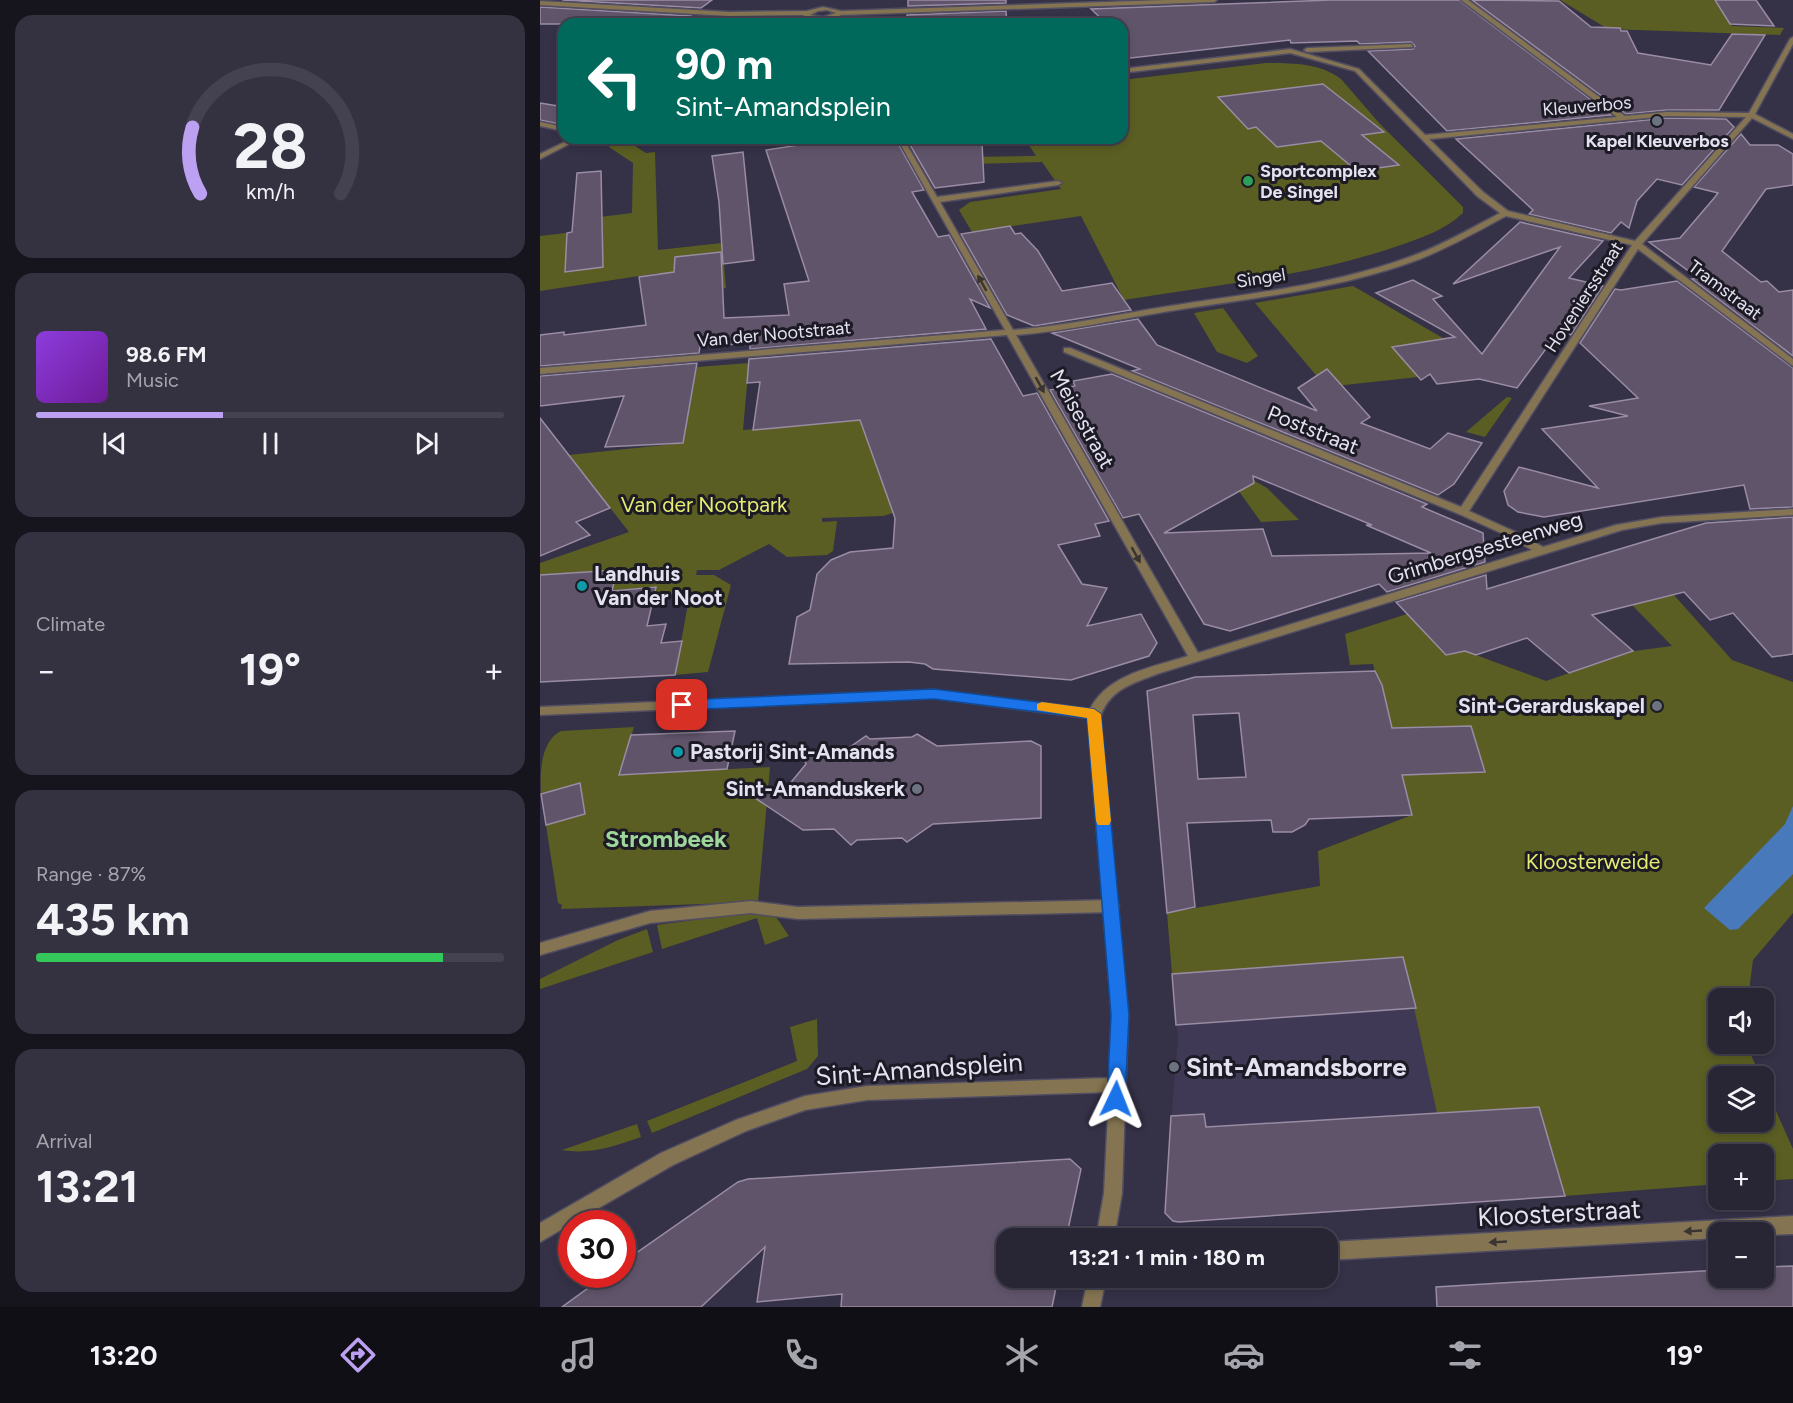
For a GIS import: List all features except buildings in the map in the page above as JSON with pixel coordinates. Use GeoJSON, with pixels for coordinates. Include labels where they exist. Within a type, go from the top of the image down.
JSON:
{"type":"FeatureCollection","features":[{"type":"Feature","properties":{"kind":"street"},"geometry":{"type":"LineString","coordinates":[[608,7],[618,0]]}},
{"type":"Feature","properties":{"kind":"street"},"geometry":{"type":"LineString","coordinates":[[540,3],[729,14],[807,13],[826,9],[840,13],[1214,0]]}},
{"type":"Feature","properties":{"kind":"street"},"geometry":{"type":"LineString","coordinates":[[1464,0],[1623,117]]}},
{"type":"Feature","properties":{"kind":"street"},"geometry":{"type":"LineString","coordinates":[[826,9],[833,2]]}},
{"type":"Feature","properties":{"kind":"street"},"geometry":{"type":"LineString","coordinates":[[807,13],[810,18]]}},
{"type":"Feature","properties":{"kind":"street"},"geometry":{"type":"LineString","coordinates":[[831,18],[840,13]]}},
{"type":"Feature","properties":{"kind":"street","name":"Hoveniersstraat"},"geometry":{"type":"LineString","coordinates":[[1463,512],[1637,244],[1751,115],[1793,39]]}},
{"type":"Feature","properties":{"kind":"street"},"geometry":{"type":"LineString","coordinates":[[1128,70],[1290,51],[1411,46]]}},
{"type":"Feature","properties":{"kind":"street"},"geometry":{"type":"LineString","coordinates":[[1336,49],[1480,194],[1504,213],[1637,244]]}},
{"type":"Feature","properties":{"kind":"street"},"geometry":{"type":"LineString","coordinates":[[1290,51],[1357,70]]}},
{"type":"Feature","properties":{"kind":"street"},"geometry":{"type":"LineString","coordinates":[[1751,115],[1793,136]]}},
{"type":"Feature","properties":{"kind":"street","name":"Kleuverbos"},"geometry":{"type":"LineString","coordinates":[[1425,137],[1623,117],[1751,115]]}},
{"type":"Feature","properties":{"kind":"street"},"geometry":{"type":"LineString","coordinates":[[540,124],[558,128]]}},
{"type":"Feature","properties":{"kind":"street"},"geometry":{"type":"LineString","coordinates":[[540,158],[567,144]]}},
{"type":"Feature","properties":{"kind":"street","name":"Meisestraat"},"geometry":{"type":"LineString","coordinates":[[903,144],[1194,657]]}},
{"type":"Feature","properties":{"kind":"street"},"geometry":{"type":"LineString","coordinates":[[935,200],[1058,183]]}},
{"type":"Feature","properties":{"kind":"street","name":"Singel"},"geometry":{"type":"LineString","coordinates":[[1011,334],[1341,279],[1428,253],[1464,237],[1504,213]]}},
{"type":"Feature","properties":{"kind":"street","name":"Tramstraat"},"geometry":{"type":"LineString","coordinates":[[1637,244],[1793,363]]}},
{"type":"Feature","properties":{"kind":"street","name":"Van der Nootstraat"},"geometry":{"type":"LineString","coordinates":[[540,371],[968,335],[1011,334]]}},
{"type":"Feature","properties":{"kind":"street","name":"Poststraat"},"geometry":{"type":"LineString","coordinates":[[1067,350],[1463,512],[1516,536],[1541,551]]}},
{"type":"Feature","properties":{"kind":"street","name":"Grimbergsesteenweg"},"geometry":{"type":"LineString","coordinates":[[1194,657],[1645,521],[1793,512]]}},
{"type":"Feature","properties":{"kind":"street"},"geometry":{"type":"LineString","coordinates":[[1107,1228],[1113,1194],[1120,1015],[1094,714],[1105,695],[1113,688],[1133,678],[1194,657]]}},
{"type":"Feature","properties":{"kind":"street"},"geometry":{"type":"LineString","coordinates":[[540,711],[934,694],[1094,714]]}},
{"type":"Feature","properties":{"kind":"street"},"geometry":{"type":"LineString","coordinates":[[540,949],[650,917],[751,908],[798,913],[1112,906]]}},
{"type":"Feature","properties":{"kind":"street","name":"Sint-Amandsplein"},"geometry":{"type":"LineString","coordinates":[[540,1233],[667,1159],[742,1125],[805,1103],[867,1093],[1116,1085]]}},
{"type":"Feature","properties":{"kind":"street","name":"Kloosterstraat"},"geometry":{"type":"LineString","coordinates":[[1338,1250],[1793,1225]]}},
{"type":"Feature","properties":{"kind":"street"},"geometry":{"type":"LineString","coordinates":[[1090,1307],[1095,1288]]}},
{"type":"Feature","properties":{"kind":"shaded area"},"geometry":{"type":"Polygon","coordinates":[[[1403,957],[1416,1008],[1539,1107],[1565,1196],[1179,1222],[1168,1217],[1164,1206],[1178,1037],[1172,974],[1403,957]]]}},
{"type":"Feature","properties":{"kind":"green space"},"geometry":{"type":"Polygon","coordinates":[[[1560,0],[1714,0],[1732,26],[1784,28],[1780,35],[1608,29],[1560,0]]]}},
{"type":"Feature","properties":{"kind":"green space","name":"Sportcomplex De Singel"},"geometry":{"type":"Polygon","coordinates":[[[1266,63],[1296,64],[1324,70],[1341,79],[1380,124],[1463,207],[1463,213],[1441,229],[1424,237],[1331,265],[1263,279],[1124,300],[1081,216],[972,232],[959,210],[970,202],[1061,189],[1042,162],[973,164],[972,157],[1036,156],[1028,144],[1128,144],[1128,79],[1266,63]]]}},
{"type":"Feature","properties":{"kind":"green space"},"geometry":{"type":"Polygon","coordinates":[[[611,144],[632,144],[646,153],[655,152],[658,250],[722,243],[726,288],[660,293],[659,273],[540,291],[540,236],[591,230],[592,218],[632,213],[633,163],[609,147],[611,144]]]}},
{"type":"Feature","properties":{"kind":"green space"},"geometry":{"type":"Polygon","coordinates":[[[1353,286],[1455,345],[1455,373],[1326,387],[1255,303],[1353,286]]]}},
{"type":"Feature","properties":{"kind":"green space"},"geometry":{"type":"Polygon","coordinates":[[[1223,308],[1258,356],[1247,363],[1217,352],[1194,313],[1223,308]]]}},
{"type":"Feature","properties":{"kind":"green space","name":"Van der Nootpark"},"geometry":{"type":"Polygon","coordinates":[[[749,363],[743,430],[860,420],[893,513],[883,516],[822,518],[822,522],[837,521],[833,551],[827,555],[787,557],[769,544],[719,570],[697,570],[696,575],[714,575],[731,585],[708,672],[675,675],[690,593],[654,596],[656,587],[605,591],[607,581],[615,580],[617,570],[540,597],[540,563],[629,532],[569,455],[683,443],[697,367],[749,363]]]}},
{"type":"Feature","properties":{"kind":"green space"},"geometry":{"type":"Polygon","coordinates":[[[1507,397],[1512,398],[1485,437],[1466,432],[1507,397]]]}},
{"type":"Feature","properties":{"kind":"green space"},"geometry":{"type":"Polygon","coordinates":[[[1246,476],[1267,488],[1299,520],[1261,522],[1233,483],[1246,476]]]}},
{"type":"Feature","properties":{"kind":"green space","name":"Kloosterweide"},"geometry":{"type":"Polygon","coordinates":[[[1674,595],[1732,660],[1793,682],[1793,913],[1753,960],[1749,988],[1708,988],[1708,1054],[1751,1054],[1756,1066],[1708,1066],[1708,1132],[1774,1132],[1774,1106],[1793,1149],[1793,1179],[1774,1180],[1774,1144],[1708,1144],[1708,1185],[1565,1196],[1539,1107],[1437,1113],[1403,957],[1172,974],[1167,913],[1320,886],[1318,851],[1412,815],[1373,664],[1350,665],[1345,634],[1407,614],[1446,655],[1465,651],[1546,681],[1634,651],[1672,646],[1632,605],[1674,595]]]}},
{"type":"Feature","properties":{"kind":"green space"},"geometry":{"type":"Polygon","coordinates":[[[634,727],[620,775],[770,767],[758,902],[561,909],[562,905],[558,903],[546,825],[585,813],[580,783],[541,794],[541,768],[545,750],[554,736],[561,731],[634,727]]]}},
{"type":"Feature","properties":{"kind":"green space"},"geometry":{"type":"Polygon","coordinates":[[[754,912],[776,917],[789,936],[765,945],[757,918],[662,949],[657,925],[754,912]]]}},
{"type":"Feature","properties":{"kind":"green space"},"geometry":{"type":"Polygon","coordinates":[[[647,929],[653,952],[540,989],[540,979],[618,940],[647,929]]]}},
{"type":"Feature","properties":{"kind":"green space"},"geometry":{"type":"Polygon","coordinates":[[[817,1019],[818,1056],[807,1069],[652,1133],[647,1121],[797,1061],[790,1027],[817,1019]]]}},
{"type":"Feature","properties":{"kind":"green space"},"geometry":{"type":"Polygon","coordinates":[[[637,1124],[641,1137],[592,1150],[562,1150],[637,1124]]]}},
{"type":"Feature","properties":{"kind":"water"},"geometry":{"type":"Polygon","coordinates":[[[1793,806],[1793,874],[1738,929],[1730,930],[1704,908],[1785,824],[1793,806]]]}},
{"type":"Feature","properties":{"kind":"slow traffic"},"geometry":{"type":"LineString","coordinates":[[1042,707],[1094,714],[1103,821]]}},
{"type":"Feature","properties":{"kind":"place","name":"Kapel Kleuverbos"},"geometry":{"type":"Point","coordinates":[1657,121]}},
{"type":"Feature","properties":{"kind":"place","name":"Sportcomplex De Singel"},"geometry":{"type":"Point","coordinates":[1248,181]}},
{"type":"Feature","properties":{"kind":"place","name":"Landhuis Van der Noot"},"geometry":{"type":"Point","coordinates":[582,586]}},
{"type":"Feature","properties":{"kind":"place","name":"Sint-Gerarduskapel"},"geometry":{"type":"Point","coordinates":[1657,706]}},
{"type":"Feature","properties":{"kind":"place","name":"Pastorij Sint-Amands"},"geometry":{"type":"Point","coordinates":[678,752]}},
{"type":"Feature","properties":{"kind":"place","name":"Sint-Amanduskerk"},"geometry":{"type":"Point","coordinates":[917,789]}},
{"type":"Feature","properties":{"kind":"place","name":"Sint-Amandsborre"},"geometry":{"type":"Point","coordinates":[1174,1067]}},
{"type":"Feature","properties":{"kind":"district","name":"Strombeek"},"geometry":{"type":"Point","coordinates":[666,839]}},
{"type":"Feature","properties":{"kind":"route"},"geometry":{"type":"LineString","coordinates":[[682,705],[934,694],[1094,714],[1120,1015],[1116,1099]]}}]}
